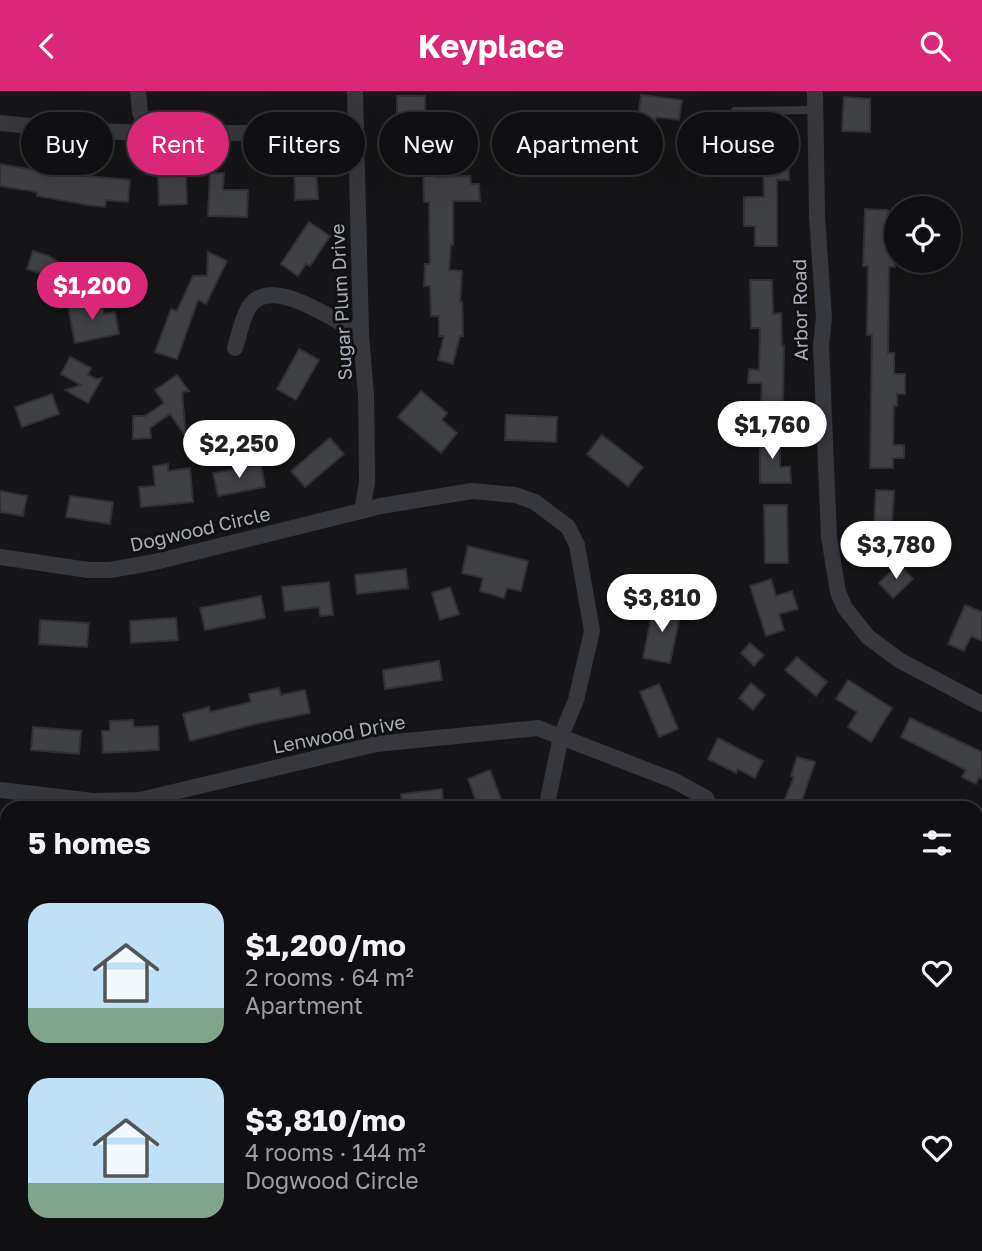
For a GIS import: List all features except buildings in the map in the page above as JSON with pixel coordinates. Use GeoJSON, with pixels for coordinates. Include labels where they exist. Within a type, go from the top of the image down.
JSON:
{"type":"FeatureCollection","features":[{"type":"Feature","properties":{"kind":"street"},"geometry":{"type":"LineString","coordinates":[[138,91],[140,112]]}},
{"type":"Feature","properties":{"kind":"street","name":"Sugar Plum Drive"},"geometry":{"type":"LineString","coordinates":[[355,91],[355,112]]}},
{"type":"Feature","properties":{"kind":"street","name":"Arbor Road"},"geometry":{"type":"LineString","coordinates":[[815,91],[817,216],[824,318],[821,345],[829,494],[828,537],[838,592],[845,608],[868,637],[899,660],[982,704]]}},
{"type":"Feature","properties":{"kind":"street"},"geometry":{"type":"LineString","coordinates":[[0,123],[127,133]]}},
{"type":"Feature","properties":{"kind":"street","name":"Sugar Plum Drive"},"geometry":{"type":"LineString","coordinates":[[356,175],[361,334],[366,377],[367,482],[362,511]]}},
{"type":"Feature","properties":{"kind":"street"},"geometry":{"type":"LineString","coordinates":[[235,348],[250,306],[258,300],[278,294],[307,304],[361,334]]}},
{"type":"Feature","properties":{"kind":"street","name":"Dogwood Circle"},"geometry":{"type":"LineString","coordinates":[[0,557],[110,571],[362,511],[472,491],[515,495],[535,502],[568,527],[577,545],[592,631],[576,700],[561,736],[548,801]]}},
{"type":"Feature","properties":{"kind":"street","name":"Lenwood Drive"},"geometry":{"type":"LineString","coordinates":[[0,790],[93,801],[140,800],[376,744],[538,728],[675,781],[707,801]]}},
{"type":"Feature","properties":{"kind":"lane"},"geometry":{"type":"LineString","coordinates":[[735,112],[816,110]]}}]}
